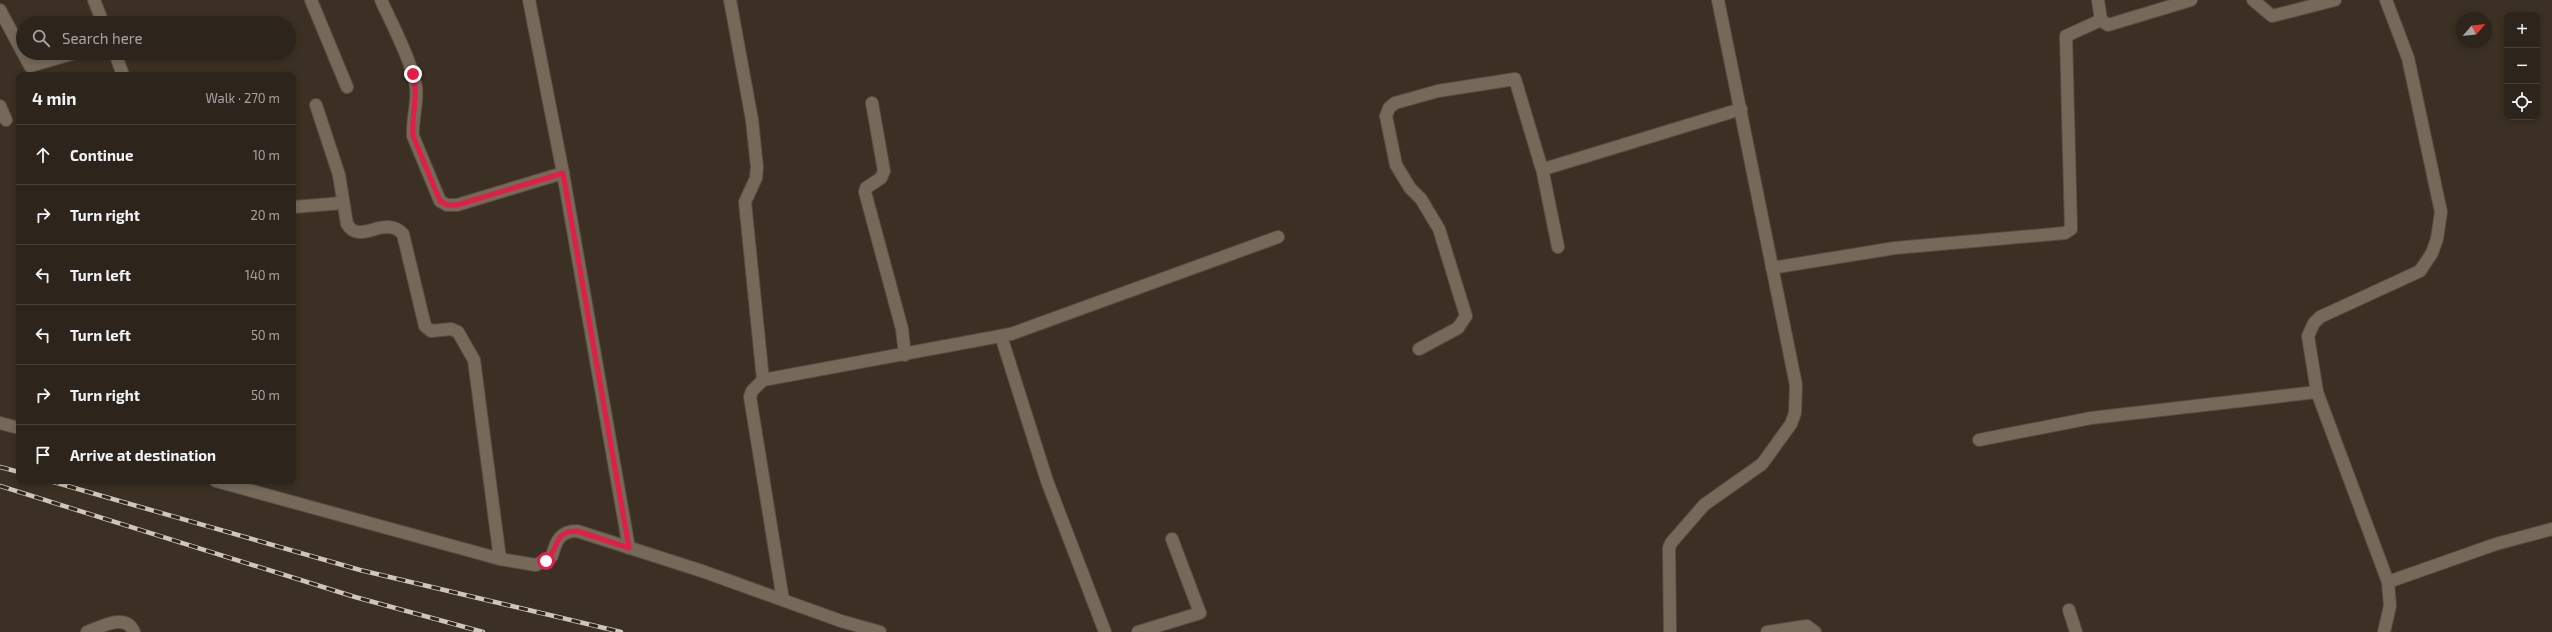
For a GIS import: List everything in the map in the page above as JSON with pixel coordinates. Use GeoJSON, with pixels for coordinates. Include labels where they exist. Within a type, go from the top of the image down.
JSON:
{"type":"FeatureCollection","features":[{"type":"Feature","properties":{"kind":"street"},"geometry":{"type":"LineString","coordinates":[[94,0],[101,16]]}},
{"type":"Feature","properties":{"kind":"street"},"geometry":{"type":"LineString","coordinates":[[310,0],[347,87]]}},
{"type":"Feature","properties":{"kind":"street"},"geometry":{"type":"LineString","coordinates":[[381,0],[413,74],[416,100],[412,125],[413,136],[440,201],[447,205],[457,205],[563,173]]}},
{"type":"Feature","properties":{"kind":"street"},"geometry":{"type":"LineString","coordinates":[[529,0],[563,173],[629,548]]}},
{"type":"Feature","properties":{"kind":"street"},"geometry":{"type":"LineString","coordinates":[[730,0],[752,120],[757,167],[756,178],[745,202],[763,380]]}},
{"type":"Feature","properties":{"kind":"street"},"geometry":{"type":"LineString","coordinates":[[1670,632],[1669,548],[1671,543],[1704,505],[1762,464],[1791,424],[1795,413],[1796,385],[1718,0]]}},
{"type":"Feature","properties":{"kind":"street"},"geometry":{"type":"LineString","coordinates":[[2098,0],[2101,20],[2108,25],[2191,0]]}},
{"type":"Feature","properties":{"kind":"street"},"geometry":{"type":"LineString","coordinates":[[2253,0],[2272,16],[2335,0]]}},
{"type":"Feature","properties":{"kind":"street"},"geometry":{"type":"LineString","coordinates":[[2384,632],[2390,606],[2388,582],[2317,392],[2308,336],[2314,323],[2337,308],[2420,271],[2432,253],[2437,239],[2440,212],[2408,58],[2386,0]]}},
{"type":"Feature","properties":{"kind":"street"},"geometry":{"type":"LineString","coordinates":[[0,10],[16,40]]}},
{"type":"Feature","properties":{"kind":"street"},"geometry":{"type":"LineString","coordinates":[[1772,268],[1894,248],[2065,233],[2070,229],[2066,36],[2101,20]]}},
{"type":"Feature","properties":{"kind":"street"},"geometry":{"type":"LineString","coordinates":[[27,60],[30,66],[51,60]]}},
{"type":"Feature","properties":{"kind":"street"},"geometry":{"type":"LineString","coordinates":[[118,60],[123,72]]}},
{"type":"Feature","properties":{"kind":"street"},"geometry":{"type":"LineString","coordinates":[[1419,349],[1458,328],[1463,323],[1465,312],[1439,229],[1396,165],[1386,116],[1389,108],[1395,102],[1426,94],[1515,79],[1542,168],[1558,247]]}},
{"type":"Feature","properties":{"kind":"street"},"geometry":{"type":"LineString","coordinates":[[872,103],[884,171],[881,178],[866,188],[865,192],[902,329],[905,355]]}},
{"type":"Feature","properties":{"kind":"street"},"geometry":{"type":"LineString","coordinates":[[316,105],[339,175],[347,224],[351,230],[357,233],[389,226],[397,228],[403,234],[425,326],[431,331],[450,329],[458,332],[474,360],[500,559]]}},
{"type":"Feature","properties":{"kind":"street"},"geometry":{"type":"LineString","coordinates":[[0,106],[6,120]]}},
{"type":"Feature","properties":{"kind":"street"},"geometry":{"type":"LineString","coordinates":[[1542,168],[1741,109]]}},
{"type":"Feature","properties":{"kind":"street"},"geometry":{"type":"LineString","coordinates":[[296,207],[343,203]]}},
{"type":"Feature","properties":{"kind":"street"},"geometry":{"type":"LineString","coordinates":[[783,600],[750,397],[752,391],[763,380],[905,355],[1024,330],[1278,237]]}},
{"type":"Feature","properties":{"kind":"street"},"geometry":{"type":"LineString","coordinates":[[1001,336],[1048,481],[1105,632]]}},
{"type":"Feature","properties":{"kind":"street"},"geometry":{"type":"LineString","coordinates":[[1978,440],[2091,418],[2317,392]]}},
{"type":"Feature","properties":{"kind":"street"},"geometry":{"type":"LineString","coordinates":[[0,423],[16,427]]}},
{"type":"Feature","properties":{"kind":"street"},"geometry":{"type":"LineString","coordinates":[[227,484],[500,559],[536,565],[546,561],[552,556],[556,541],[562,534],[569,531],[577,531],[841,621],[880,632]]}},
{"type":"Feature","properties":{"kind":"street"},"geometry":{"type":"LineString","coordinates":[[2388,582],[2496,544],[2552,529]]}},
{"type":"Feature","properties":{"kind":"street"},"geometry":{"type":"LineString","coordinates":[[1138,632],[1200,613],[1172,539]]}},
{"type":"Feature","properties":{"kind":"street"},"geometry":{"type":"LineString","coordinates":[[2069,610],[2076,632]]}},
{"type":"Feature","properties":{"kind":"street"},"geometry":{"type":"LineString","coordinates":[[87,632],[121,622],[128,624],[134,632]]}},
{"type":"Feature","properties":{"kind":"street"},"geometry":{"type":"LineString","coordinates":[[1767,632],[1807,626],[1815,632]]}},
{"type":"Feature","properties":{"kind":"railway"},"geometry":{"type":"LineString","coordinates":[[0,467],[16,471]]}},
{"type":"Feature","properties":{"kind":"railway"},"geometry":{"type":"LineString","coordinates":[[60,484],[360,570],[621,632]]}},
{"type":"Feature","properties":{"kind":"railway"},"geometry":{"type":"LineString","coordinates":[[0,486],[355,597],[483,632]]}},
{"type":"Feature","properties":{"kind":"route"},"geometry":{"type":"LineString","coordinates":[[413,74],[416,87],[416,100],[412,125],[413,136],[440,201],[447,205],[457,205],[563,173],[629,548],[577,531],[569,531],[562,534],[556,541],[552,556],[546,561]]}}]}
